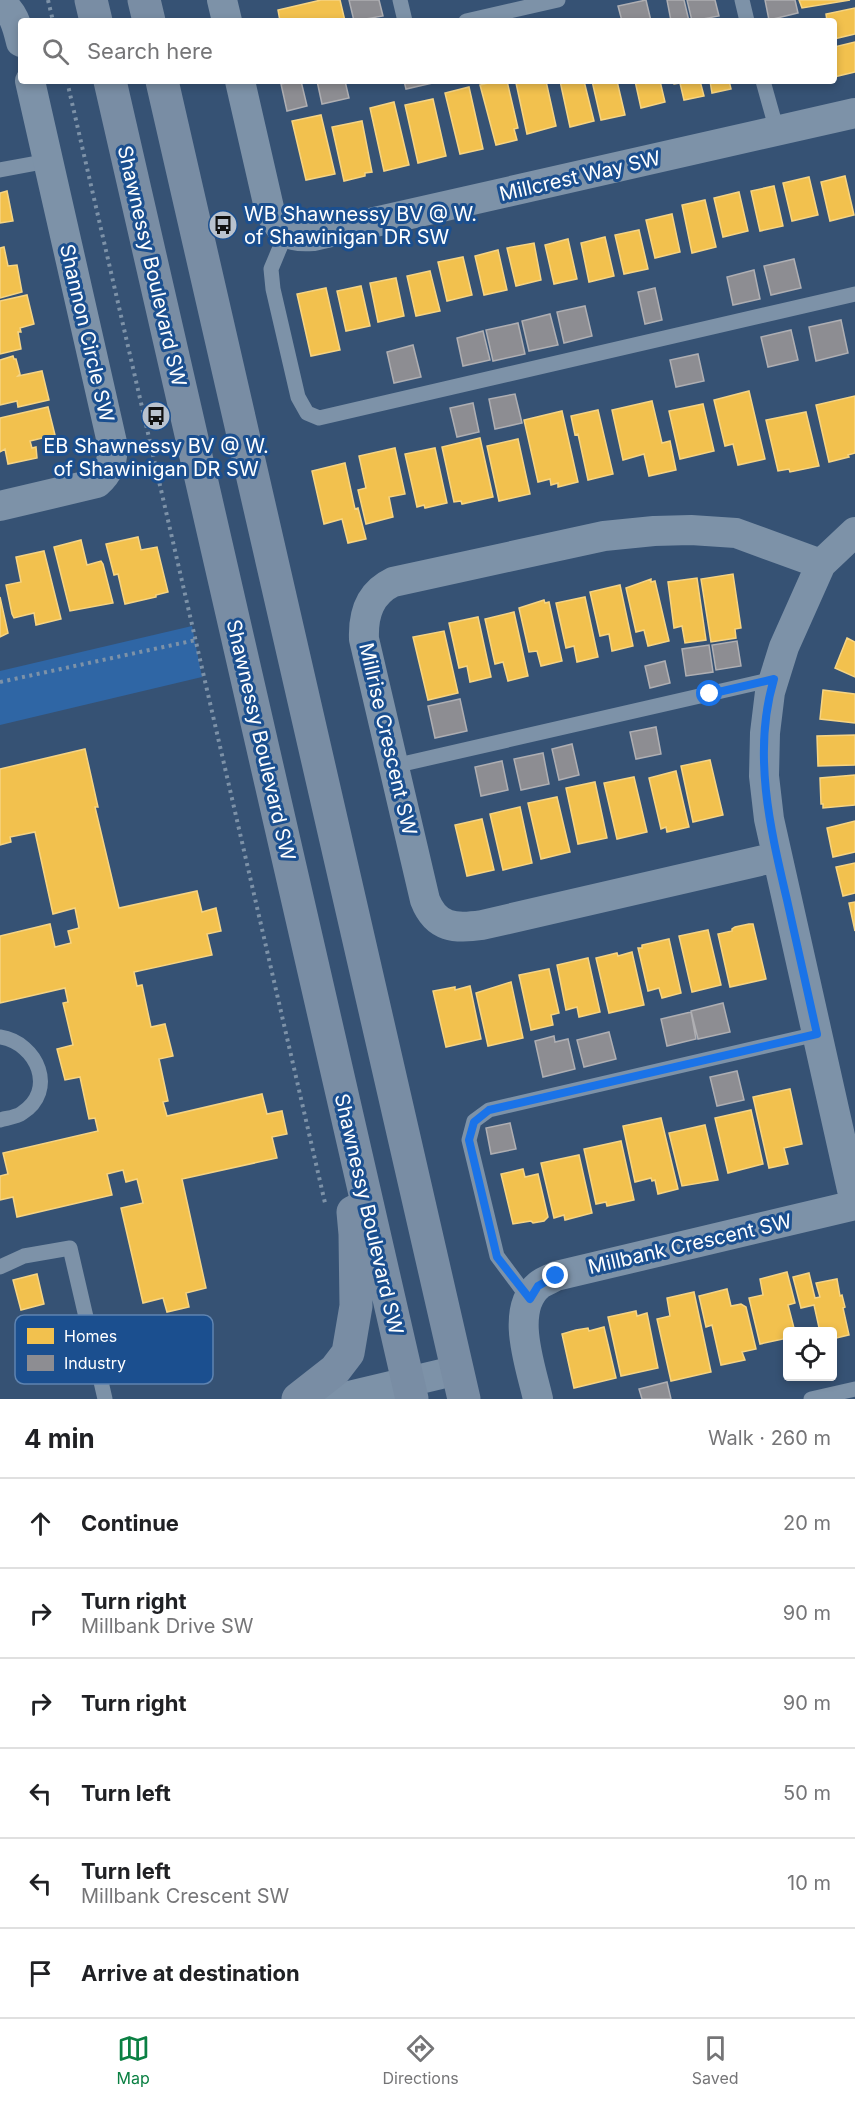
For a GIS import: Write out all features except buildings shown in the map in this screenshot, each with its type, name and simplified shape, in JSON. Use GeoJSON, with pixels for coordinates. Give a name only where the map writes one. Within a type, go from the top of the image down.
{"type":"FeatureCollection","features":[{"type":"Feature","properties":{"kind":"main road"},"geometry":{"type":"LineString","coordinates":[[91,0],[95,18]]}},
{"type":"Feature","properties":{"kind":"main road"},"geometry":{"type":"LineString","coordinates":[[144,0],[148,18]]}},
{"type":"Feature","properties":{"kind":"main road","name":"Shawnessy Boulevard SW"},"geometry":{"type":"LineString","coordinates":[[111,84],[410,1391]]}},
{"type":"Feature","properties":{"kind":"main road"},"geometry":{"type":"LineString","coordinates":[[163,84],[461,1385]]}},
{"type":"Feature","properties":{"kind":"main road"},"geometry":{"type":"LineString","coordinates":[[298,1399],[335,1370],[348,1353],[356,1306],[355,1234],[338,1076]]}},
{"type":"Feature","properties":{"kind":"street"},"geometry":{"type":"LineString","coordinates":[[222,0],[225,18]]}},
{"type":"Feature","properties":{"kind":"street"},"geometry":{"type":"LineString","coordinates":[[3,3],[15,19],[18,30]]}},
{"type":"Feature","properties":{"kind":"street","name":"Shannon Circle SW"},"geometry":{"type":"LineString","coordinates":[[0,506],[97,483],[107,473],[112,461],[113,447],[31,84]]}},
{"type":"Feature","properties":{"kind":"street"},"geometry":{"type":"LineString","coordinates":[[241,84],[270,212],[286,233]]}},
{"type":"Feature","properties":{"kind":"street","name":"Millcrest Way SW"},"geometry":{"type":"LineString","coordinates":[[286,233],[297,237],[313,236],[855,113]]}},
{"type":"Feature","properties":{"kind":"street","name":"Millrise Crescent SW"},"geometry":{"type":"LineString","coordinates":[[777,857],[482,926],[453,927],[437,919],[430,912],[425,900],[363,627],[372,599],[382,588],[402,579],[604,536],[691,530],[736,533],[821,564]]}},
{"type":"Feature","properties":{"kind":"street"},"geometry":{"type":"LineString","coordinates":[[855,532],[821,564],[784,647],[770,692],[765,733],[764,776],[769,819],[777,857],[855,1204]]}},
{"type":"Feature","properties":{"kind":"street","name":"Millbank Crescent SW"},"geometry":{"type":"LineString","coordinates":[[530,1299],[538,1286],[556,1276],[855,1204]]}},
{"type":"Feature","properties":{"kind":"street"},"geometry":{"type":"LineString","coordinates":[[530,1299],[524,1313],[523,1333],[538,1399]]}},
{"type":"Feature","properties":{"kind":"street"},"geometry":{"type":"LineString","coordinates":[[336,1399],[461,1385]]}},
{"type":"Feature","properties":{"kind":"lane"},"geometry":{"type":"LineString","coordinates":[[400,0],[404,18]]}},
{"type":"Feature","properties":{"kind":"lane"},"geometry":{"type":"LineString","coordinates":[[479,18],[558,0]]}},
{"type":"Feature","properties":{"kind":"lane"},"geometry":{"type":"LineString","coordinates":[[742,0],[746,18]]}},
{"type":"Feature","properties":{"kind":"lane"},"geometry":{"type":"LineString","coordinates":[[764,84],[777,131]]}},
{"type":"Feature","properties":{"kind":"lane"},"geometry":{"type":"LineString","coordinates":[[0,170],[48,161]]}},
{"type":"Feature","properties":{"kind":"lane"},"geometry":{"type":"LineString","coordinates":[[286,233],[271,269],[273,289],[298,397],[307,413],[319,418],[855,294]]}},
{"type":"Feature","properties":{"kind":"lane"},"geometry":{"type":"LineString","coordinates":[[394,766],[774,679]]}},
{"type":"Feature","properties":{"kind":"lane"},"geometry":{"type":"LineString","coordinates":[[530,1299],[497,1257],[469,1140],[474,1122],[489,1110],[817,1034]]}},
{"type":"Feature","properties":{"kind":"lane"},"geometry":{"type":"LineString","coordinates":[[0,1037],[10,1039],[29,1051],[36,1060],[40,1083],[37,1095],[30,1106],[21,1114],[0,1120]]}},
{"type":"Feature","properties":{"kind":"lane"},"geometry":{"type":"LineString","coordinates":[[0,1267],[24,1256],[70,1248],[86,1315]]}},
{"type":"Feature","properties":{"kind":"lane"},"geometry":{"type":"LineString","coordinates":[[102,1384],[105,1399]]}},
{"type":"Feature","properties":{"kind":"lane"},"geometry":{"type":"LineString","coordinates":[[811,1399],[855,1389]]}},
{"type":"Feature","properties":{"kind":"path"},"geometry":{"type":"LineString","coordinates":[[48,0],[52,18]]}},
{"type":"Feature","properties":{"kind":"path"},"geometry":{"type":"LineString","coordinates":[[68,84],[326,1209]]}},
{"type":"Feature","properties":{"kind":"path"},"geometry":{"type":"LineString","coordinates":[[0,682],[196,640]]}},
{"type":"Feature","properties":{"kind":"shaded area"},"geometry":{"type":"Polygon","coordinates":[[[192,626],[202,677],[0,725],[0,671],[192,626]]]}},
{"type":"Feature","properties":{"kind":"place","name":"WB Shawnessy BV @ W. of Shawinigan DR SW"},"geometry":{"type":"Point","coordinates":[223,225]}},
{"type":"Feature","properties":{"kind":"place","name":"EB Shawnessy BV @ W. of Shawinigan DR SW"},"geometry":{"type":"Point","coordinates":[156,416]}},
{"type":"Feature","properties":{"kind":"route"},"geometry":{"type":"LineString","coordinates":[[556,1276],[538,1286],[530,1299],[497,1257],[469,1140],[474,1122],[489,1110],[817,1034],[769,819],[764,776],[765,733],[770,692],[774,679],[710,694]]}}]}
